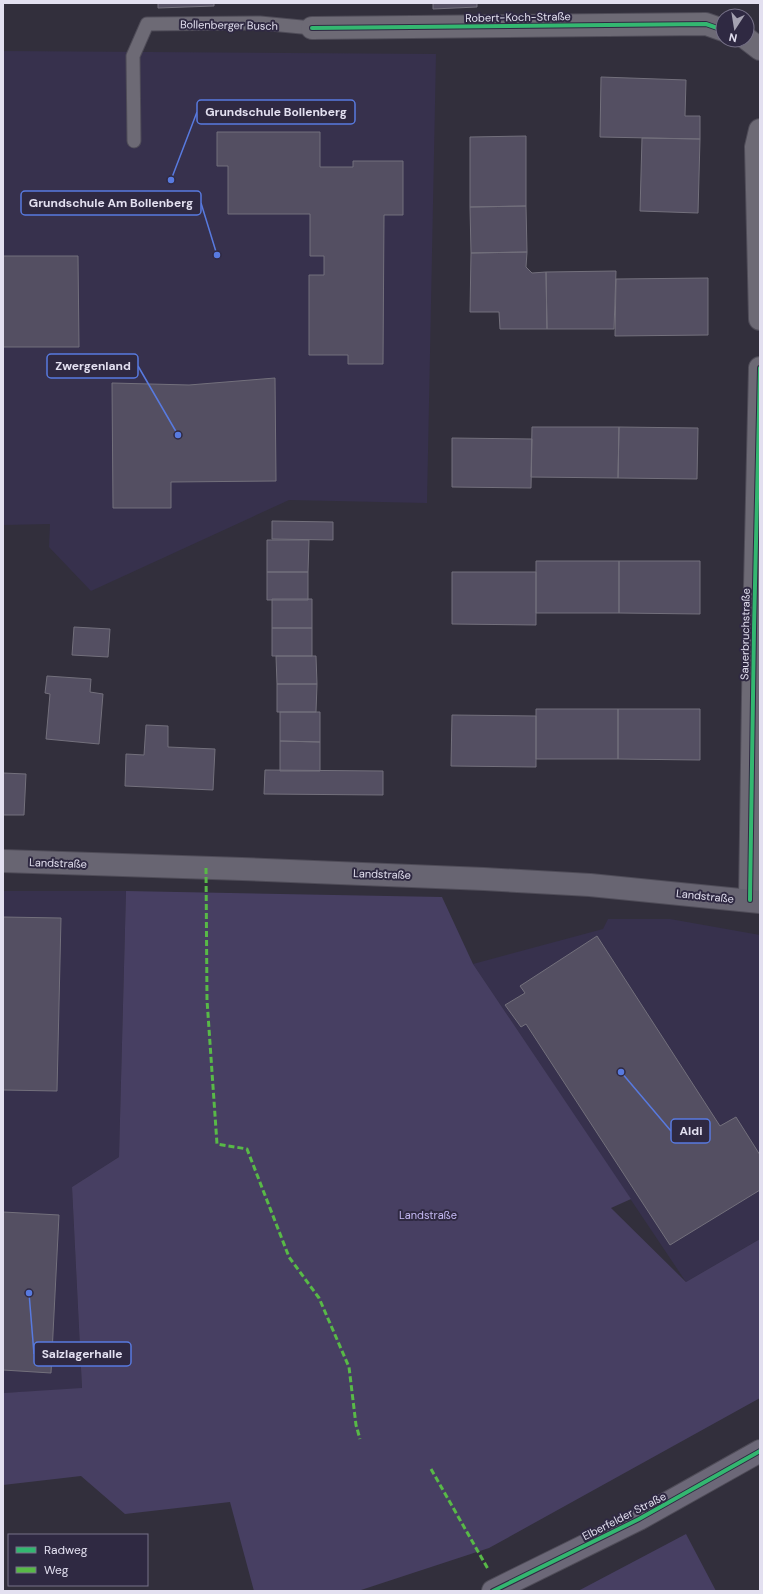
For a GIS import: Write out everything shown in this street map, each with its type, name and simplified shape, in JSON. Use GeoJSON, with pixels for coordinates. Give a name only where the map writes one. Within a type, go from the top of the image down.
{"type":"FeatureCollection","features":[{"type":"Feature","properties":{"kind":"main road","name":"Landstraße"},"geometry":{"type":"LineString","coordinates":[[3,861],[484,879],[590,885],[755,901]]}},
{"type":"Feature","properties":{"kind":"main road","name":"Elberfelder Straße"},"geometry":{"type":"LineString","coordinates":[[493,1591],[639,1519],[760,1451]]}},
{"type":"Feature","properties":{"kind":"street","name":"Robert-Koch-Straße"},"geometry":{"type":"LineString","coordinates":[[312,28],[706,24],[715,27]]}},
{"type":"Feature","properties":{"kind":"street"},"geometry":{"type":"LineString","coordinates":[[760,130],[756,147],[760,319]]}},
{"type":"Feature","properties":{"kind":"street","name":"Sauerbruchstraße"},"geometry":{"type":"LineString","coordinates":[[755,901],[760,368]]}},
{"type":"Feature","properties":{"kind":"lane","name":"Bollenberger Busch"},"geometry":{"type":"LineString","coordinates":[[134,141],[133,56],[147,24],[260,23],[312,28]]}},
{"type":"Feature","properties":{"kind":"shaded area"},"geometry":{"type":"Polygon","coordinates":[[[3,51],[436,54],[427,503],[289,500],[91,591],[49,547],[50,524],[3,525],[3,51]]]}},
{"type":"Feature","properties":{"kind":"shaded area"},"geometry":{"type":"Polygon","coordinates":[[[3,891],[126,891],[119,1157],[72,1187],[82,1389],[3,1393],[3,891]]]}},
{"type":"Feature","properties":{"kind":"shaded area"},"geometry":{"type":"Polygon","coordinates":[[[608,919],[670,919],[760,935],[760,1239],[686,1282],[473,964],[603,929],[608,919]]]}},
{"type":"Feature","properties":{"kind":"green space"},"geometry":{"type":"Polygon","coordinates":[[[126,891],[442,897],[473,964],[631,1199],[611,1208],[686,1282],[760,1239],[760,1398],[489,1548],[358,1591],[254,1591],[230,1502],[125,1514],[81,1476],[3,1485],[3,1393],[82,1388],[72,1187],[119,1157],[126,891]]]}},
{"type":"Feature","properties":{"kind":"green space"},"geometry":{"type":"Polygon","coordinates":[[[686,1534],[716,1591],[578,1591],[686,1534]]]}},
{"type":"Feature","properties":{"kind":"building"},"geometry":{"type":"Polygon","coordinates":[[[158,3],[214,3],[214,6],[158,8],[158,3]]]}},
{"type":"Feature","properties":{"kind":"building"},"geometry":{"type":"Polygon","coordinates":[[[433,3],[477,3],[477,7],[433,9],[433,3]]]}},
{"type":"Feature","properties":{"kind":"building"},"geometry":{"type":"Polygon","coordinates":[[[601,77],[686,80],[685,116],[700,116],[700,139],[600,137],[601,77]]]}},
{"type":"Feature","properties":{"kind":"building"},"geometry":{"type":"Polygon","coordinates":[[[217,132],[320,132],[320,167],[353,167],[353,161],[403,161],[403,215],[384,215],[383,364],[348,364],[348,355],[309,355],[309,275],[324,275],[324,256],[310,256],[310,214],[228,214],[228,166],[217,166],[217,132]]]}},
{"type":"Feature","properties":{"kind":"building"},"geometry":{"type":"Polygon","coordinates":[[[526,136],[526,206],[470,207],[470,137],[526,136]]]}},
{"type":"Feature","properties":{"kind":"building"},"geometry":{"type":"Polygon","coordinates":[[[642,138],[700,139],[698,213],[640,211],[642,138]]]}},
{"type":"Feature","properties":{"kind":"building"},"geometry":{"type":"Polygon","coordinates":[[[526,206],[527,252],[471,253],[470,207],[526,206]]]}},
{"type":"Feature","properties":{"kind":"building"},"geometry":{"type":"Polygon","coordinates":[[[527,252],[526,267],[532,273],[546,272],[547,329],[500,329],[499,312],[470,312],[471,253],[527,252]]]}},
{"type":"Feature","properties":{"kind":"building"},"geometry":{"type":"Polygon","coordinates":[[[3,256],[78,256],[79,347],[3,347],[3,256]]]}},
{"type":"Feature","properties":{"kind":"building"},"geometry":{"type":"Polygon","coordinates":[[[616,271],[614,329],[547,329],[546,272],[616,271]]]}},
{"type":"Feature","properties":{"kind":"building"},"geometry":{"type":"Polygon","coordinates":[[[708,278],[708,335],[615,336],[616,279],[708,278]]]}},
{"type":"Feature","properties":{"kind":"building"},"geometry":{"type":"Polygon","coordinates":[[[275,378],[276,481],[171,482],[171,508],[113,508],[112,383],[189,385],[275,378]]]}},
{"type":"Feature","properties":{"kind":"building"},"geometry":{"type":"Polygon","coordinates":[[[532,427],[619,427],[618,478],[531,477],[532,427]]]}},
{"type":"Feature","properties":{"kind":"building"},"geometry":{"type":"Polygon","coordinates":[[[619,427],[698,428],[697,479],[618,478],[619,427]]]}},
{"type":"Feature","properties":{"kind":"building"},"geometry":{"type":"Polygon","coordinates":[[[452,438],[532,439],[531,488],[452,487],[452,438]]]}},
{"type":"Feature","properties":{"kind":"building"},"geometry":{"type":"Polygon","coordinates":[[[272,521],[333,522],[333,540],[272,539],[272,521]]]}},
{"type":"Feature","properties":{"kind":"building"},"geometry":{"type":"Polygon","coordinates":[[[267,540],[309,540],[308,572],[267,572],[267,540]]]}},
{"type":"Feature","properties":{"kind":"building"},"geometry":{"type":"Polygon","coordinates":[[[536,561],[619,561],[619,613],[536,613],[536,561]]]}},
{"type":"Feature","properties":{"kind":"building"},"geometry":{"type":"Polygon","coordinates":[[[619,561],[700,561],[700,614],[619,613],[619,561]]]}},
{"type":"Feature","properties":{"kind":"building"},"geometry":{"type":"Polygon","coordinates":[[[267,572],[308,572],[308,600],[267,600],[267,572]]]}},
{"type":"Feature","properties":{"kind":"building"},"geometry":{"type":"Polygon","coordinates":[[[452,572],[536,572],[536,625],[452,624],[452,572]]]}},
{"type":"Feature","properties":{"kind":"building"},"geometry":{"type":"Polygon","coordinates":[[[272,599],[312,599],[312,628],[272,628],[272,599]]]}},
{"type":"Feature","properties":{"kind":"building"},"geometry":{"type":"Polygon","coordinates":[[[74,627],[110,629],[108,657],[72,655],[74,627]]]}},
{"type":"Feature","properties":{"kind":"building"},"geometry":{"type":"Polygon","coordinates":[[[272,628],[312,628],[312,656],[272,656],[272,628]]]}},
{"type":"Feature","properties":{"kind":"building"},"geometry":{"type":"Polygon","coordinates":[[[276,656],[316,656],[317,684],[277,684],[276,656]]]}},
{"type":"Feature","properties":{"kind":"building"},"geometry":{"type":"Polygon","coordinates":[[[47,676],[91,679],[90,692],[103,694],[99,744],[46,739],[50,694],[45,693],[47,676]]]}},
{"type":"Feature","properties":{"kind":"building"},"geometry":{"type":"Polygon","coordinates":[[[277,684],[317,684],[316,712],[277,712],[277,684]]]}},
{"type":"Feature","properties":{"kind":"building"},"geometry":{"type":"Polygon","coordinates":[[[536,709],[618,709],[618,759],[536,759],[536,709]]]}},
{"type":"Feature","properties":{"kind":"building"},"geometry":{"type":"Polygon","coordinates":[[[618,709],[700,709],[700,760],[618,759],[618,709]]]}},
{"type":"Feature","properties":{"kind":"building"},"geometry":{"type":"Polygon","coordinates":[[[280,712],[320,712],[320,742],[280,741],[280,712]]]}},
{"type":"Feature","properties":{"kind":"building"},"geometry":{"type":"Polygon","coordinates":[[[452,715],[536,716],[536,767],[451,766],[452,715]]]}},
{"type":"Feature","properties":{"kind":"building"},"geometry":{"type":"Polygon","coordinates":[[[146,725],[168,726],[168,747],[215,749],[213,790],[125,786],[126,754],[144,755],[146,725]]]}},
{"type":"Feature","properties":{"kind":"building"},"geometry":{"type":"Polygon","coordinates":[[[280,741],[320,742],[320,771],[280,771],[280,741]]]}},
{"type":"Feature","properties":{"kind":"building"},"geometry":{"type":"Polygon","coordinates":[[[265,770],[383,771],[383,795],[264,794],[265,770]]]}},
{"type":"Feature","properties":{"kind":"building"},"geometry":{"type":"Polygon","coordinates":[[[3,773],[26,774],[24,815],[3,815],[3,773]]]}},
{"type":"Feature","properties":{"kind":"building"},"geometry":{"type":"Polygon","coordinates":[[[3,917],[61,918],[57,1091],[3,1090],[3,917]]]}},
{"type":"Feature","properties":{"kind":"building"},"geometry":{"type":"Polygon","coordinates":[[[597,936],[720,1126],[736,1117],[760,1155],[760,1190],[670,1245],[526,1024],[521,1027],[505,1005],[525,993],[520,986],[597,936]]]}},
{"type":"Feature","properties":{"kind":"building"},"geometry":{"type":"Polygon","coordinates":[[[3,1212],[59,1215],[51,1373],[3,1370],[3,1212]]]}},
{"type":"Feature","properties":{"kind":"marked path"},"geometry":{"type":"LineString","coordinates":[[206,868],[207,1000],[217,1144],[247,1149],[289,1257],[319,1298],[349,1367],[356,1425],[360,1439]]}},
{"type":"Feature","properties":{"kind":"marked path"},"geometry":{"type":"LineString","coordinates":[[431,1469],[488,1569]]}},
{"type":"Feature","properties":{"kind":"cycle path"},"geometry":{"type":"LineString","coordinates":[[312,28],[706,24],[715,27]]}},
{"type":"Feature","properties":{"kind":"cycle path"},"geometry":{"type":"LineString","coordinates":[[750,900],[760,368]]}},
{"type":"Feature","properties":{"kind":"cycle path"},"geometry":{"type":"LineString","coordinates":[[493,1591],[639,1519],[760,1451]]}},
{"type":"Feature","properties":{"kind":"place","name":"Grundschule Bollenberg"},"geometry":{"type":"Point","coordinates":[171,180]}},
{"type":"Feature","properties":{"kind":"place","name":"Grundschule Am Bollenberg"},"geometry":{"type":"Point","coordinates":[217,255]}},
{"type":"Feature","properties":{"kind":"place","name":"Zwergenland"},"geometry":{"type":"Point","coordinates":[178,435]}},
{"type":"Feature","properties":{"kind":"place","name":"Aldi"},"geometry":{"type":"Point","coordinates":[621,1072]}},
{"type":"Feature","properties":{"kind":"place","name":"Salzlagerhalle"},"geometry":{"type":"Point","coordinates":[29,1293]}}]}
